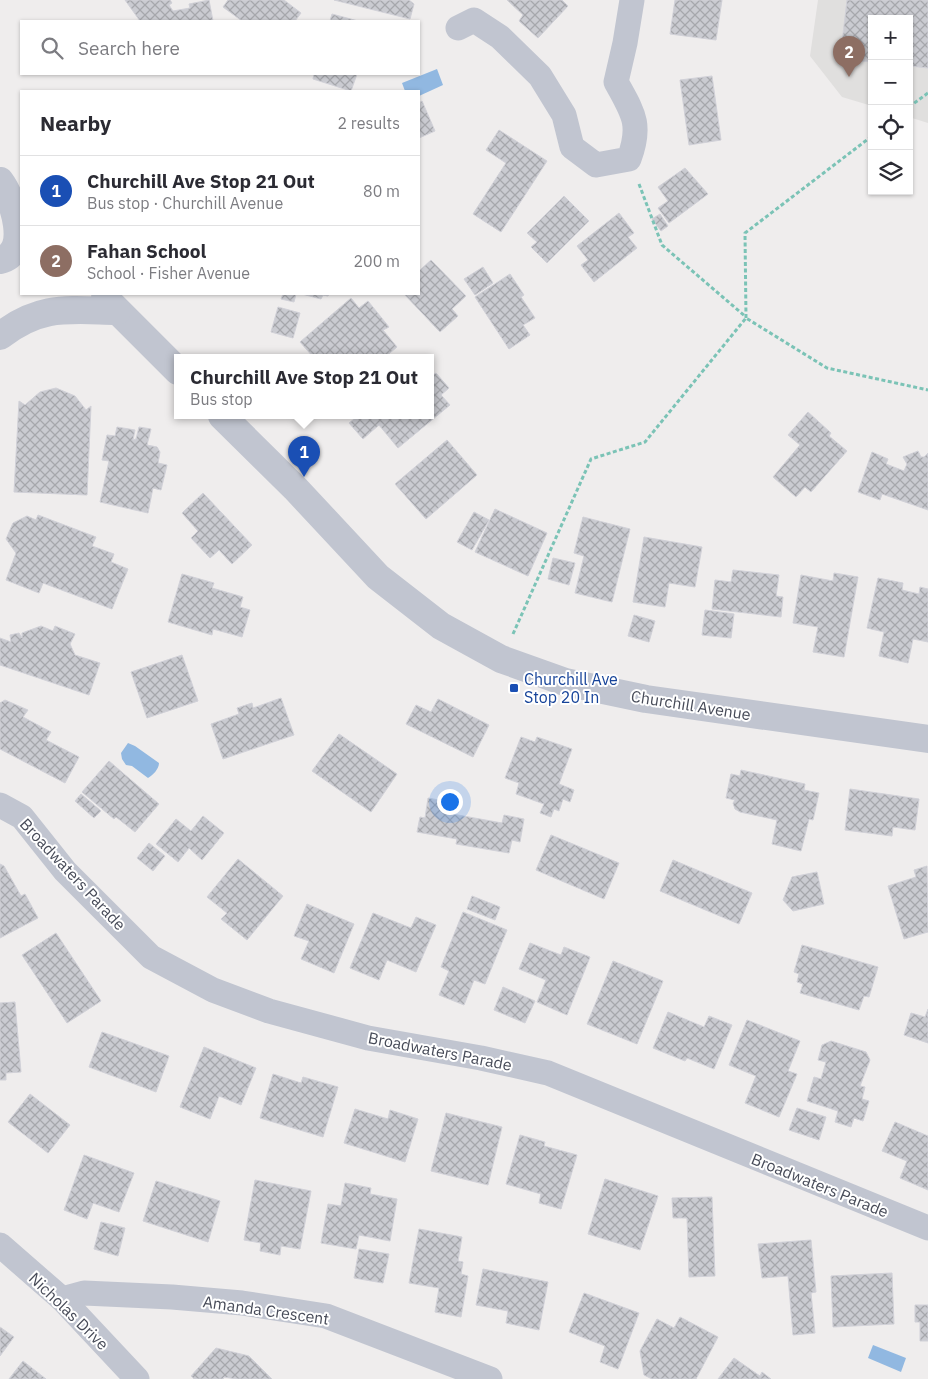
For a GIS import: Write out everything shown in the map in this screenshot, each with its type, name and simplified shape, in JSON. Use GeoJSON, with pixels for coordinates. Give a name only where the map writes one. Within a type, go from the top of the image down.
{"type":"FeatureCollection","features":[{"type":"Feature","properties":{"kind":"street"},"geometry":{"type":"LineString","coordinates":[[458,28],[474,20],[500,37],[540,76],[564,115],[572,147],[596,165],[630,159],[636,142],[634,116],[616,82],[632,0]]}},
{"type":"Feature","properties":{"kind":"street"},"geometry":{"type":"LineString","coordinates":[[6,261],[17,244],[16,220],[11,199]]}},
{"type":"Feature","properties":{"kind":"street"},"geometry":{"type":"LineString","coordinates":[[84,295],[109,302],[174,367]]}},
{"type":"Feature","properties":{"kind":"street"},"geometry":{"type":"LineString","coordinates":[[0,336],[14,326],[45,312],[109,302]]}},
{"type":"Feature","properties":{"kind":"street","name":"Churchill Avenue"},"geometry":{"type":"LineString","coordinates":[[225,419],[295,488],[378,577],[441,626],[501,659],[565,682],[646,700],[928,739]]}},
{"type":"Feature","properties":{"kind":"street","name":"Broadwaters Parade"},"geometry":{"type":"LineString","coordinates":[[0,805],[22,817],[65,871],[151,957],[213,990],[269,1011],[368,1038],[548,1072],[928,1228]]}},
{"type":"Feature","properties":{"kind":"street","name":"Nicholas Drive"},"geometry":{"type":"LineString","coordinates":[[0,1245],[62,1300],[137,1379]]}},
{"type":"Feature","properties":{"kind":"street","name":"Amanda Crescent"},"geometry":{"type":"LineString","coordinates":[[62,1300],[84,1293],[172,1297],[242,1303],[326,1316],[490,1379]]}},
{"type":"Feature","properties":{"kind":"path"},"geometry":{"type":"LineString","coordinates":[[912,105],[928,93]]}},
{"type":"Feature","properties":{"kind":"path"},"geometry":{"type":"LineString","coordinates":[[501,659],[591,458],[644,442],[746,318],[745,232],[868,139]]}},
{"type":"Feature","properties":{"kind":"path"},"geometry":{"type":"LineString","coordinates":[[630,159],[662,245],[746,318],[827,368],[928,390]]}},
{"type":"Feature","properties":{"kind":"shaded area"},"geometry":{"type":"Polygon","coordinates":[[[818,0],[928,0],[928,123],[913,118],[913,15],[868,15],[868,105],[842,97],[810,56],[818,0]]]}},
{"type":"Feature","properties":{"kind":"water"},"geometry":{"type":"Polygon","coordinates":[[[437,69],[443,85],[420,96],[420,90],[405,90],[402,83],[437,69]]]}},
{"type":"Feature","properties":{"kind":"water"},"geometry":{"type":"Polygon","coordinates":[[[128,743],[159,763],[155,772],[148,778],[132,766],[126,765],[122,759],[121,753],[128,743]]]}},
{"type":"Feature","properties":{"kind":"water"},"geometry":{"type":"Polygon","coordinates":[[[873,1345],[906,1358],[901,1372],[868,1358],[873,1345]]]}},
{"type":"Feature","properties":{"kind":"building"},"geometry":{"type":"Polygon","coordinates":[[[125,0],[170,0],[172,3],[169,5],[173,11],[190,8],[189,4],[209,0],[213,20],[144,20],[139,20],[125,0]]]}},
{"type":"Feature","properties":{"kind":"building"},"geometry":{"type":"Polygon","coordinates":[[[228,0],[284,0],[301,13],[296,20],[241,20],[223,7],[228,0]]]}},
{"type":"Feature","properties":{"kind":"building"},"geometry":{"type":"Polygon","coordinates":[[[334,0],[409,0],[414,4],[410,19],[334,0]]]}},
{"type":"Feature","properties":{"kind":"building"},"geometry":{"type":"Polygon","coordinates":[[[507,0],[562,0],[568,6],[538,38],[519,21],[523,15],[507,0]]]}},
{"type":"Feature","properties":{"kind":"building"},"geometry":{"type":"Polygon","coordinates":[[[675,0],[722,0],[716,40],[670,34],[675,0]]]}},
{"type":"Feature","properties":{"kind":"building"},"geometry":{"type":"Polygon","coordinates":[[[847,0],[928,0],[928,68],[913,66],[913,15],[868,15],[868,62],[840,59],[847,0]]]}},
{"type":"Feature","properties":{"kind":"building"},"geometry":{"type":"Polygon","coordinates":[[[332,14],[354,20],[330,20],[332,14]]]}},
{"type":"Feature","properties":{"kind":"building"},"geometry":{"type":"Polygon","coordinates":[[[314,75],[357,75],[351,90],[313,79],[314,75]]]}},
{"type":"Feature","properties":{"kind":"building"},"geometry":{"type":"Polygon","coordinates":[[[712,76],[721,140],[689,145],[680,80],[712,76]]]}},
{"type":"Feature","properties":{"kind":"building"},"geometry":{"type":"Polygon","coordinates":[[[422,101],[435,131],[420,138],[420,102],[422,101]]]}},
{"type":"Feature","properties":{"kind":"building"},"geometry":{"type":"Polygon","coordinates":[[[499,130],[547,161],[501,232],[473,214],[506,163],[486,150],[499,130]]]}},
{"type":"Feature","properties":{"kind":"building"},"geometry":{"type":"Polygon","coordinates":[[[685,168],[708,194],[669,223],[658,208],[668,201],[658,187],[685,168]]]}},
{"type":"Feature","properties":{"kind":"building"},"geometry":{"type":"Polygon","coordinates":[[[564,196],[589,221],[547,263],[531,247],[537,242],[527,233],[564,196]]]}},
{"type":"Feature","properties":{"kind":"building"},"geometry":{"type":"Polygon","coordinates":[[[619,213],[634,233],[628,237],[637,248],[594,282],[581,265],[588,260],[577,246],[619,213]]]}},
{"type":"Feature","properties":{"kind":"building"},"geometry":{"type":"Polygon","coordinates":[[[660,214],[668,226],[661,231],[652,219],[660,214]]]}},
{"type":"Feature","properties":{"kind":"building"},"geometry":{"type":"Polygon","coordinates":[[[431,260],[466,296],[452,309],[458,316],[440,332],[405,295],[420,295],[420,270],[431,260]]]}},
{"type":"Feature","properties":{"kind":"building"},"geometry":{"type":"Polygon","coordinates":[[[483,267],[493,283],[475,295],[464,279],[483,267]]]}},
{"type":"Feature","properties":{"kind":"building"},"geometry":{"type":"Polygon","coordinates":[[[510,274],[524,295],[521,297],[535,318],[523,325],[530,335],[509,349],[475,297],[510,274]]]}},
{"type":"Feature","properties":{"kind":"building"},"geometry":{"type":"Polygon","coordinates":[[[283,295],[296,295],[294,302],[281,299],[283,295]]]}},
{"type":"Feature","properties":{"kind":"building"},"geometry":{"type":"Polygon","coordinates":[[[306,295],[323,295],[321,299],[306,295]]]}},
{"type":"Feature","properties":{"kind":"building"},"geometry":{"type":"Polygon","coordinates":[[[351,298],[359,308],[368,301],[389,327],[383,330],[397,347],[389,354],[310,354],[300,342],[351,298]]]}},
{"type":"Feature","properties":{"kind":"building"},"geometry":{"type":"Polygon","coordinates":[[[278,307],[300,313],[293,338],[271,332],[278,307]]]}},
{"type":"Feature","properties":{"kind":"building"},"geometry":{"type":"Polygon","coordinates":[[[436,373],[449,388],[441,395],[450,405],[434,418],[434,374],[436,373]]]}},
{"type":"Feature","properties":{"kind":"building"},"geometry":{"type":"Polygon","coordinates":[[[56,388],[75,396],[86,410],[91,406],[87,495],[14,492],[19,401],[25,405],[40,392],[56,388]]]}},
{"type":"Feature","properties":{"kind":"building"},"geometry":{"type":"Polygon","coordinates":[[[808,412],[831,433],[829,436],[847,451],[811,492],[805,487],[796,497],[773,477],[800,445],[788,435],[808,412]]]}},
{"type":"Feature","properties":{"kind":"building"},"geometry":{"type":"Polygon","coordinates":[[[354,419],[433,419],[398,448],[379,425],[363,439],[349,423],[354,419]]]}},
{"type":"Feature","properties":{"kind":"building"},"geometry":{"type":"Polygon","coordinates":[[[117,427],[135,430],[133,440],[136,439],[139,427],[151,429],[147,445],[157,447],[160,452],[158,463],[167,465],[161,490],[153,488],[148,513],[100,502],[109,461],[102,460],[107,435],[115,436],[117,427]]]}},
{"type":"Feature","properties":{"kind":"building"},"geometry":{"type":"Polygon","coordinates":[[[447,440],[477,475],[426,519],[395,484],[447,440]]]}},
{"type":"Feature","properties":{"kind":"building"},"geometry":{"type":"Polygon","coordinates":[[[918,451],[921,457],[928,453],[928,510],[882,494],[880,500],[858,492],[872,452],[888,459],[886,464],[904,471],[907,464],[903,457],[918,451]]]}},
{"type":"Feature","properties":{"kind":"building"},"geometry":{"type":"Polygon","coordinates":[[[203,493],[252,545],[232,564],[219,550],[210,558],[191,538],[198,531],[182,513],[203,493]]]}},
{"type":"Feature","properties":{"kind":"building"},"geometry":{"type":"Polygon","coordinates":[[[495,509],[547,533],[528,576],[475,552],[495,509]]]}},
{"type":"Feature","properties":{"kind":"building"},"geometry":{"type":"Polygon","coordinates":[[[474,512],[489,520],[472,550],[457,542],[474,512]]]}},
{"type":"Feature","properties":{"kind":"building"},"geometry":{"type":"Polygon","coordinates":[[[38,515],[96,537],[92,546],[114,554],[111,562],[128,569],[112,609],[43,583],[39,593],[6,580],[16,553],[6,539],[13,523],[27,516],[36,520],[38,515]]]}},
{"type":"Feature","properties":{"kind":"building"},"geometry":{"type":"Polygon","coordinates":[[[583,517],[630,529],[612,602],[575,593],[584,556],[574,553],[583,517]]]}},
{"type":"Feature","properties":{"kind":"building"},"geometry":{"type":"Polygon","coordinates":[[[644,537],[702,547],[695,587],[669,583],[665,607],[633,602],[644,537]]]}},
{"type":"Feature","properties":{"kind":"building"},"geometry":{"type":"Polygon","coordinates":[[[553,558],[575,563],[569,585],[548,579],[553,558]]]}},
{"type":"Feature","properties":{"kind":"building"},"geometry":{"type":"Polygon","coordinates":[[[733,570],[779,575],[776,596],[783,597],[781,617],[712,609],[715,580],[731,582],[733,570]]]}},
{"type":"Feature","properties":{"kind":"building"},"geometry":{"type":"Polygon","coordinates":[[[834,573],[858,577],[844,657],[813,652],[818,627],[793,623],[801,575],[833,581],[834,573]]]}},
{"type":"Feature","properties":{"kind":"building"},"geometry":{"type":"Polygon","coordinates":[[[182,574],[214,583],[212,588],[243,597],[240,607],[250,610],[242,637],[213,629],[212,635],[168,622],[182,574]]]}},
{"type":"Feature","properties":{"kind":"building"},"geometry":{"type":"Polygon","coordinates":[[[878,578],[903,583],[902,590],[919,594],[920,587],[928,589],[928,642],[913,639],[908,663],[879,656],[884,632],[867,628],[878,578]]]}},
{"type":"Feature","properties":{"kind":"building"},"geometry":{"type":"Polygon","coordinates":[[[705,610],[734,614],[731,638],[702,635],[705,610]]]}},
{"type":"Feature","properties":{"kind":"building"},"geometry":{"type":"Polygon","coordinates":[[[634,615],[655,621],[649,642],[628,636],[634,615]]]}},
{"type":"Feature","properties":{"kind":"building"},"geometry":{"type":"Polygon","coordinates":[[[41,626],[53,631],[55,626],[75,634],[70,644],[75,655],[100,663],[89,695],[0,665],[0,638],[11,642],[10,635],[19,633],[22,638],[22,633],[41,626]]]}},
{"type":"Feature","properties":{"kind":"building"},"geometry":{"type":"Polygon","coordinates":[[[182,655],[198,701],[147,718],[131,672],[182,655]]]}},
{"type":"Feature","properties":{"kind":"building"},"geometry":{"type":"Polygon","coordinates":[[[281,698],[294,735],[223,759],[211,724],[239,714],[237,708],[252,703],[253,708],[281,698]]]}},
{"type":"Feature","properties":{"kind":"building"},"geometry":{"type":"Polygon","coordinates":[[[438,699],[489,725],[473,757],[406,724],[416,705],[431,712],[438,699]]]}},
{"type":"Feature","properties":{"kind":"building"},"geometry":{"type":"Polygon","coordinates":[[[5,700],[28,710],[23,717],[51,732],[46,740],[79,757],[65,783],[0,749],[0,703],[5,700]]]}},
{"type":"Feature","properties":{"kind":"building"},"geometry":{"type":"Polygon","coordinates":[[[339,734],[397,774],[371,812],[312,771],[339,734]]]}},
{"type":"Feature","properties":{"kind":"building"},"geometry":{"type":"Polygon","coordinates":[[[521,737],[535,742],[537,737],[572,749],[559,784],[574,790],[570,802],[563,799],[559,811],[554,809],[551,817],[540,813],[544,804],[516,794],[519,783],[505,778],[521,737]]]}},
{"type":"Feature","properties":{"kind":"building"},"geometry":{"type":"Polygon","coordinates":[[[109,761],[159,804],[135,832],[116,817],[114,819],[82,792],[109,761]]]}},
{"type":"Feature","properties":{"kind":"building"},"geometry":{"type":"Polygon","coordinates":[[[741,770],[805,784],[804,790],[819,793],[813,820],[809,819],[801,851],[772,844],[777,820],[740,812],[735,809],[733,803],[735,800],[726,798],[731,774],[740,776],[741,770]]]}},
{"type":"Feature","properties":{"kind":"building"},"geometry":{"type":"Polygon","coordinates":[[[850,789],[919,799],[915,830],[893,827],[892,836],[845,830],[850,789]]]}},
{"type":"Feature","properties":{"kind":"building"},"geometry":{"type":"Polygon","coordinates":[[[81,794],[101,811],[94,818],[75,801],[81,794]]]}},
{"type":"Feature","properties":{"kind":"building"},"geometry":{"type":"Polygon","coordinates":[[[428,798],[449,802],[447,813],[502,823],[504,815],[524,819],[520,842],[512,840],[509,853],[456,844],[457,839],[417,832],[420,817],[425,818],[428,798]]]}},
{"type":"Feature","properties":{"kind":"building"},"geometry":{"type":"Polygon","coordinates":[[[203,816],[224,833],[202,860],[189,848],[178,862],[156,844],[176,819],[191,831],[203,816]]]}},
{"type":"Feature","properties":{"kind":"building"},"geometry":{"type":"Polygon","coordinates":[[[551,835],[619,863],[604,899],[536,870],[551,835]]]}},
{"type":"Feature","properties":{"kind":"building"},"geometry":{"type":"Polygon","coordinates":[[[149,843],[165,856],[153,871],[137,858],[149,843]]]}},
{"type":"Feature","properties":{"kind":"building"},"geometry":{"type":"Polygon","coordinates":[[[238,859],[283,896],[247,940],[221,919],[227,913],[207,897],[238,859]]]}},
{"type":"Feature","properties":{"kind":"building"},"geometry":{"type":"Polygon","coordinates":[[[673,860],[752,893],[739,924],[660,891],[673,860]]]}},
{"type":"Feature","properties":{"kind":"building"},"geometry":{"type":"Polygon","coordinates":[[[0,864],[4,866],[21,896],[25,894],[38,918],[0,938],[0,864]]]}},
{"type":"Feature","properties":{"kind":"building"},"geometry":{"type":"Polygon","coordinates":[[[927,866],[928,932],[904,939],[888,886],[916,877],[914,870],[927,866]]]}},
{"type":"Feature","properties":{"kind":"building"},"geometry":{"type":"Polygon","coordinates":[[[817,872],[824,904],[793,911],[783,900],[792,877],[817,872]]]}},
{"type":"Feature","properties":{"kind":"building"},"geometry":{"type":"Polygon","coordinates":[[[472,896],[500,907],[495,920],[467,909],[472,896]]]}},
{"type":"Feature","properties":{"kind":"building"},"geometry":{"type":"Polygon","coordinates":[[[307,904],[354,924],[334,973],[301,959],[309,941],[294,936],[307,904]]]}},
{"type":"Feature","properties":{"kind":"building"},"geometry":{"type":"Polygon","coordinates":[[[463,912],[507,930],[485,984],[474,980],[464,1005],[439,995],[449,971],[441,967],[463,912]]]}},
{"type":"Feature","properties":{"kind":"building"},"geometry":{"type":"Polygon","coordinates":[[[373,913],[411,928],[416,917],[436,925],[416,972],[387,960],[379,980],[350,968],[373,913]]]}},
{"type":"Feature","properties":{"kind":"building"},"geometry":{"type":"Polygon","coordinates":[[[56,933],[101,1001],[67,1023],[22,955],[56,933]]]}},
{"type":"Feature","properties":{"kind":"building"},"geometry":{"type":"Polygon","coordinates":[[[530,943],[561,955],[564,947],[590,957],[567,1015],[537,1002],[546,980],[519,969],[530,943]]]}},
{"type":"Feature","properties":{"kind":"building"},"geometry":{"type":"Polygon","coordinates":[[[802,945],[878,967],[869,997],[864,996],[859,1010],[800,993],[803,984],[797,982],[799,974],[794,972],[802,945]]]}},
{"type":"Feature","properties":{"kind":"building"},"geometry":{"type":"Polygon","coordinates":[[[613,961],[663,981],[637,1044],[587,1024],[613,961]]]}},
{"type":"Feature","properties":{"kind":"building"},"geometry":{"type":"Polygon","coordinates":[[[503,987],[535,1001],[525,1023],[494,1010],[503,987]]]}},
{"type":"Feature","properties":{"kind":"building"},"geometry":{"type":"Polygon","coordinates":[[[15,1002],[21,1072],[6,1073],[6,1080],[0,1080],[0,1003],[15,1002]]]}},
{"type":"Feature","properties":{"kind":"building"},"geometry":{"type":"Polygon","coordinates":[[[928,1009],[928,1043],[904,1035],[911,1013],[925,1017],[928,1009]]]}},
{"type":"Feature","properties":{"kind":"building"},"geometry":{"type":"Polygon","coordinates":[[[668,1012],[704,1027],[709,1016],[732,1025],[714,1069],[687,1058],[685,1061],[653,1048],[668,1012]]]}},
{"type":"Feature","properties":{"kind":"building"},"geometry":{"type":"Polygon","coordinates":[[[747,1020],[800,1041],[788,1071],[797,1074],[779,1117],[745,1103],[756,1076],[729,1065],[747,1020]]]}},
{"type":"Feature","properties":{"kind":"building"},"geometry":{"type":"Polygon","coordinates":[[[102,1032],[169,1056],[156,1092],[89,1067],[102,1032]]]}},
{"type":"Feature","properties":{"kind":"building"},"geometry":{"type":"Polygon","coordinates":[[[831,1041],[866,1052],[870,1060],[860,1086],[865,1087],[862,1099],[869,1101],[863,1121],[854,1118],[851,1127],[835,1122],[838,1111],[807,1101],[814,1077],[821,1079],[826,1062],[818,1060],[822,1045],[831,1041]]]}},
{"type":"Feature","properties":{"kind":"building"},"geometry":{"type":"Polygon","coordinates":[[[204,1047],[256,1068],[241,1105],[219,1096],[210,1119],[180,1107],[204,1047]]]}},
{"type":"Feature","properties":{"kind":"building"},"geometry":{"type":"Polygon","coordinates":[[[273,1074],[301,1083],[303,1077],[338,1087],[323,1137],[260,1118],[273,1074]]]}},
{"type":"Feature","properties":{"kind":"building"},"geometry":{"type":"Polygon","coordinates":[[[30,1094],[70,1125],[48,1153],[8,1122],[30,1094]]]}},
{"type":"Feature","properties":{"kind":"building"},"geometry":{"type":"Polygon","coordinates":[[[797,1108],[826,1117],[819,1140],[789,1130],[797,1108]]]}},
{"type":"Feature","properties":{"kind":"building"},"geometry":{"type":"Polygon","coordinates":[[[355,1109],[388,1119],[390,1110],[418,1119],[405,1162],[344,1143],[355,1109]]]}},
{"type":"Feature","properties":{"kind":"building"},"geometry":{"type":"Polygon","coordinates":[[[446,1113],[502,1127],[488,1185],[431,1171],[446,1113]]]}},
{"type":"Feature","properties":{"kind":"building"},"geometry":{"type":"Polygon","coordinates":[[[895,1122],[928,1136],[928,1190],[900,1178],[907,1161],[882,1151],[895,1122]]]}},
{"type":"Feature","properties":{"kind":"building"},"geometry":{"type":"Polygon","coordinates":[[[520,1135],[545,1142],[544,1146],[577,1155],[561,1209],[539,1203],[541,1194],[506,1184],[520,1135]]]}},
{"type":"Feature","properties":{"kind":"building"},"geometry":{"type":"Polygon","coordinates":[[[84,1155],[134,1173],[119,1212],[93,1203],[87,1219],[64,1210],[84,1155]]]}},
{"type":"Feature","properties":{"kind":"building"},"geometry":{"type":"Polygon","coordinates":[[[605,1179],[658,1196],[640,1250],[588,1234],[605,1179]]]}},
{"type":"Feature","properties":{"kind":"building"},"geometry":{"type":"Polygon","coordinates":[[[255,1180],[311,1191],[300,1249],[281,1246],[280,1255],[260,1251],[261,1243],[244,1240],[255,1180]]]}},
{"type":"Feature","properties":{"kind":"building"},"geometry":{"type":"Polygon","coordinates":[[[156,1181],[220,1201],[208,1242],[143,1221],[156,1181]]]}},
{"type":"Feature","properties":{"kind":"building"},"geometry":{"type":"Polygon","coordinates":[[[345,1183],[371,1188],[370,1194],[397,1199],[390,1241],[359,1235],[356,1249],[321,1243],[328,1204],[341,1206],[345,1183]]]}},
{"type":"Feature","properties":{"kind":"building"},"geometry":{"type":"Polygon","coordinates":[[[712,1197],[715,1276],[689,1277],[687,1218],[673,1218],[672,1198],[712,1197]]]}},
{"type":"Feature","properties":{"kind":"building"},"geometry":{"type":"Polygon","coordinates":[[[101,1222],[125,1228],[118,1256],[94,1249],[101,1222]]]}},
{"type":"Feature","properties":{"kind":"building"},"geometry":{"type":"Polygon","coordinates":[[[419,1229],[462,1237],[458,1261],[463,1262],[461,1274],[468,1276],[461,1317],[435,1312],[439,1288],[409,1283],[419,1229]]]}},
{"type":"Feature","properties":{"kind":"building"},"geometry":{"type":"Polygon","coordinates":[[[811,1240],[816,1292],[811,1293],[815,1333],[793,1335],[788,1276],[762,1278],[758,1244],[811,1240]]]}},
{"type":"Feature","properties":{"kind":"building"},"geometry":{"type":"Polygon","coordinates":[[[359,1249],[389,1254],[383,1283],[354,1278],[359,1249]]]}},
{"type":"Feature","properties":{"kind":"building"},"geometry":{"type":"Polygon","coordinates":[[[483,1269],[548,1282],[539,1330],[506,1323],[508,1311],[476,1305],[483,1269]]]}},
{"type":"Feature","properties":{"kind":"building"},"geometry":{"type":"Polygon","coordinates":[[[892,1273],[894,1324],[833,1327],[831,1276],[892,1273]]]}},
{"type":"Feature","properties":{"kind":"building"},"geometry":{"type":"Polygon","coordinates":[[[584,1293],[639,1313],[618,1369],[600,1362],[605,1346],[569,1332],[584,1293]]]}},
{"type":"Feature","properties":{"kind":"building"},"geometry":{"type":"Polygon","coordinates":[[[915,1305],[928,1305],[928,1341],[920,1341],[920,1322],[915,1322],[915,1305]]]}},
{"type":"Feature","properties":{"kind":"building"},"geometry":{"type":"Polygon","coordinates":[[[680,1317],[718,1337],[696,1379],[652,1379],[644,1375],[640,1351],[657,1319],[674,1328],[680,1317]]]}},
{"type":"Feature","properties":{"kind":"building"},"geometry":{"type":"Polygon","coordinates":[[[0,1327],[14,1337],[0,1356],[0,1327]]]}},
{"type":"Feature","properties":{"kind":"building"},"geometry":{"type":"Polygon","coordinates":[[[216,1348],[249,1356],[272,1379],[224,1377],[223,1379],[194,1379],[191,1376],[216,1348]]]}},
{"type":"Feature","properties":{"kind":"building"},"geometry":{"type":"Polygon","coordinates":[[[734,1358],[760,1376],[762,1372],[771,1379],[718,1379],[734,1358]]]}},
{"type":"Feature","properties":{"kind":"building"},"geometry":{"type":"Polygon","coordinates":[[[23,1361],[46,1379],[9,1379],[23,1361]]]}},
{"type":"Feature","properties":{"kind":"place","name":"Fahan School"},"geometry":{"type":"Point","coordinates":[849,77]}},
{"type":"Feature","properties":{"kind":"place","name":"Churchill Ave Stop 21 Out"},"geometry":{"type":"Point","coordinates":[304,477]}},
{"type":"Feature","properties":{"kind":"place","name":"Churchill Ave Stop 20 In"},"geometry":{"type":"Point","coordinates":[514,688]}}]}
